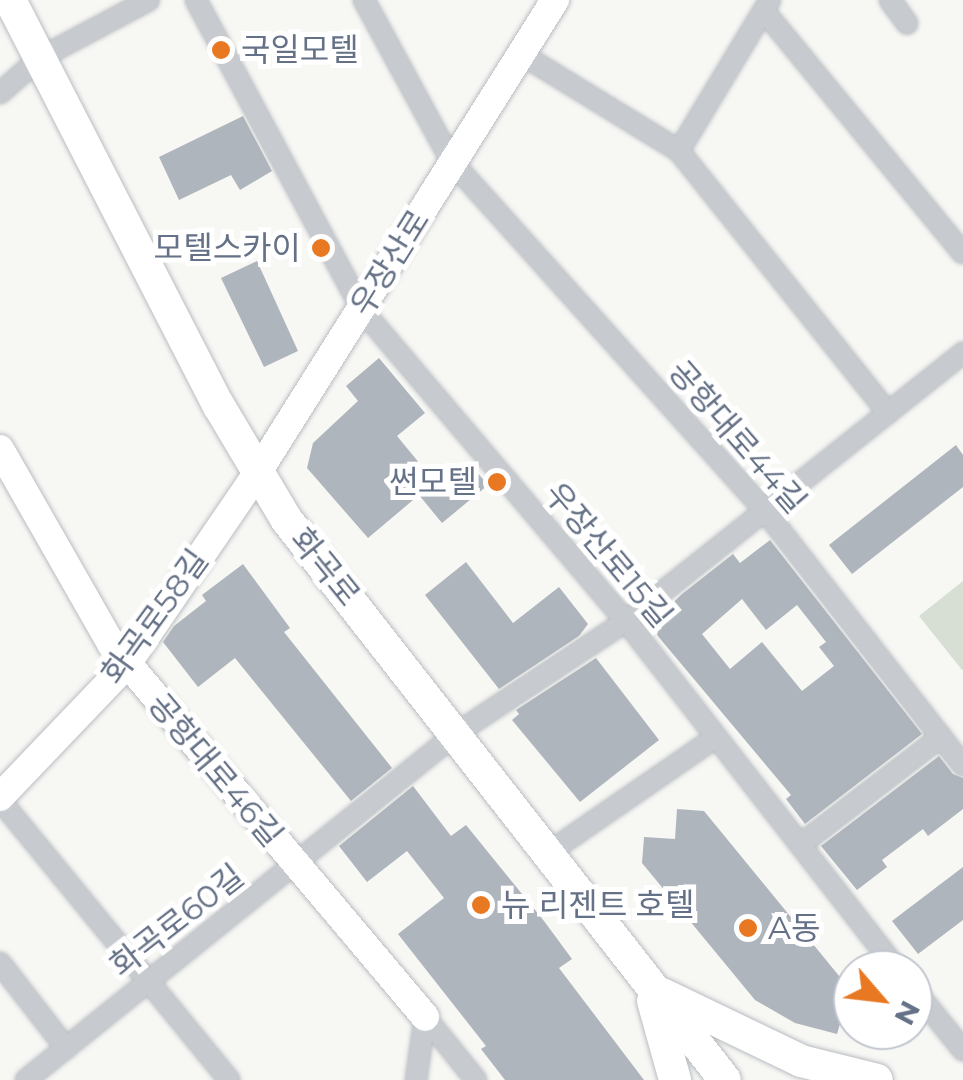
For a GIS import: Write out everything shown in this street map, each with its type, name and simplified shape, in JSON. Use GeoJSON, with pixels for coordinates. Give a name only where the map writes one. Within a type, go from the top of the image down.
{"type":"FeatureCollection","features":[{"type":"Feature","properties":{"kind":"main road","name":"화곡로"},"geometry":{"type":"LineString","coordinates":[[10,0],[219,406],[286,519],[458,733],[649,987],[725,1080]]}},
{"type":"Feature","properties":{"kind":"main road"},"geometry":{"type":"LineString","coordinates":[[649,987],[675,1080]]}},
{"type":"Feature","properties":{"kind":"main road"},"geometry":{"type":"LineString","coordinates":[[649,987],[801,1061],[877,1080]]}},
{"type":"Feature","properties":{"kind":"street"},"geometry":{"type":"LineString","coordinates":[[0,93],[40,58],[149,0]]}},
{"type":"Feature","properties":{"kind":"street","name":"우장산로15길"},"geometry":{"type":"LineString","coordinates":[[196,0],[362,310],[626,622],[882,950]]}},
{"type":"Feature","properties":{"kind":"street","name":"공항대로44길"},"geometry":{"type":"LineString","coordinates":[[364,0],[452,162],[765,511],[963,765]]}},
{"type":"Feature","properties":{"kind":"street","name":"우장산로"},"geometry":{"type":"LineString","coordinates":[[258,472],[555,0]]}},
{"type":"Feature","properties":{"kind":"street"},"geometry":{"type":"LineString","coordinates":[[890,0],[908,23]]}},
{"type":"Feature","properties":{"kind":"street"},"geometry":{"type":"LineString","coordinates":[[680,152],[767,5],[963,253]]}},
{"type":"Feature","properties":{"kind":"street"},"geometry":{"type":"LineString","coordinates":[[521,54],[680,152],[888,413]]}},
{"type":"Feature","properties":{"kind":"street","name":"화곡로60길"},"geometry":{"type":"LineString","coordinates":[[26,1080],[458,733],[626,622],[963,353]]}},
{"type":"Feature","properties":{"kind":"street","name":"공항대로46길"},"geometry":{"type":"LineString","coordinates":[[0,449],[127,664],[425,1017]]}},
{"type":"Feature","properties":{"kind":"street","name":"화곡로58길"},"geometry":{"type":"LineString","coordinates":[[150,981],[0,798],[127,664],[258,472]]}},
{"type":"Feature","properties":{"kind":"street"},"geometry":{"type":"LineString","coordinates":[[548,853],[716,737]]}},
{"type":"Feature","properties":{"kind":"street"},"geometry":{"type":"LineString","coordinates":[[800,845],[941,737]]}},
{"type":"Feature","properties":{"kind":"street"},"geometry":{"type":"LineString","coordinates":[[0,964],[66,1048]]}},
{"type":"Feature","properties":{"kind":"street"},"geometry":{"type":"LineString","coordinates":[[150,981],[229,1080]]}},
{"type":"Feature","properties":{"kind":"street"},"geometry":{"type":"LineString","coordinates":[[933,1013],[963,1050]]}},
{"type":"Feature","properties":{"kind":"street"},"geometry":{"type":"LineString","coordinates":[[416,1080],[425,1017]]}},
{"type":"Feature","properties":{"kind":"street"},"geometry":{"type":"LineString","coordinates":[[425,1017],[476,1080]]}},
{"type":"Feature","properties":{"kind":"shaded area"},"geometry":{"type":"Polygon","coordinates":[[[963,581],[963,669],[962,670],[919,616],[963,581]]]}},
{"type":"Feature","properties":{"kind":"building"},"geometry":{"type":"Polygon","coordinates":[[[243,116],[272,171],[240,190],[231,175],[179,200],[159,157],[243,116]]]}},
{"type":"Feature","properties":{"kind":"building"},"geometry":{"type":"Polygon","coordinates":[[[257,261],[298,351],[264,367],[221,278],[257,261]]]}},
{"type":"Feature","properties":{"kind":"building"},"geometry":{"type":"Polygon","coordinates":[[[379,358],[425,413],[397,436],[439,487],[469,463],[488,485],[442,523],[419,495],[368,538],[307,468],[313,443],[358,401],[346,386],[379,358]]]}},
{"type":"Feature","properties":{"kind":"building"},"geometry":{"type":"Polygon","coordinates":[[[956,445],[963,455],[963,487],[852,574],[829,545],[956,445]]]}},
{"type":"Feature","properties":{"kind":"building"},"geometry":{"type":"Polygon","coordinates":[[[770,540],[922,734],[805,824],[786,799],[791,795],[657,635],[663,612],[682,594],[733,554],[740,563],[770,540]],[[742,599],[702,634],[730,669],[762,642],[802,691],[834,666],[819,647],[826,642],[797,605],[766,630],[742,599]]]}},
{"type":"Feature","properties":{"kind":"building"},"geometry":{"type":"Polygon","coordinates":[[[466,562],[513,623],[559,587],[588,624],[579,636],[499,689],[425,595],[466,562]]]}},
{"type":"Feature","properties":{"kind":"building"},"geometry":{"type":"Polygon","coordinates":[[[243,564],[290,628],[284,632],[392,768],[351,801],[235,658],[198,687],[163,642],[174,626],[206,601],[202,595],[243,564]]]}},
{"type":"Feature","properties":{"kind":"building"},"geometry":{"type":"Polygon","coordinates":[[[596,658],[659,740],[580,802],[512,720],[519,714],[516,710],[596,658]]]}},
{"type":"Feature","properties":{"kind":"building"},"geometry":{"type":"Polygon","coordinates":[[[939,756],[953,774],[963,778],[963,809],[928,836],[923,829],[882,860],[887,867],[857,890],[821,846],[939,756]]]}},
{"type":"Feature","properties":{"kind":"building"},"geometry":{"type":"Polygon","coordinates":[[[413,786],[451,836],[466,825],[544,921],[572,959],[559,968],[644,1080],[505,1080],[481,1049],[486,1046],[398,934],[444,898],[407,851],[367,882],[339,846],[413,786]]]}},
{"type":"Feature","properties":{"kind":"building","name":"A동"},"geometry":{"type":"Polygon","coordinates":[[[677,809],[704,811],[833,969],[833,1033],[795,1023],[755,1000],[642,863],[644,837],[675,839],[677,809]]]}},
{"type":"Feature","properties":{"kind":"building"},"geometry":{"type":"Polygon","coordinates":[[[963,867],[963,920],[923,950],[915,950],[892,921],[963,867]]]}},
{"type":"Feature","properties":{"kind":"place","name":"국일모텔"},"geometry":{"type":"Point","coordinates":[221,50]}},
{"type":"Feature","properties":{"kind":"place","name":"모텔스카이"},"geometry":{"type":"Point","coordinates":[321,248]}},
{"type":"Feature","properties":{"kind":"place","name":"썬모텔"},"geometry":{"type":"Point","coordinates":[497,482]}},
{"type":"Feature","properties":{"kind":"place","name":"뉴 리젠트 호텔"},"geometry":{"type":"Point","coordinates":[481,905]}},
{"type":"Feature","properties":{"kind":"place","name":"A동"},"geometry":{"type":"Point","coordinates":[748,928]}}]}
